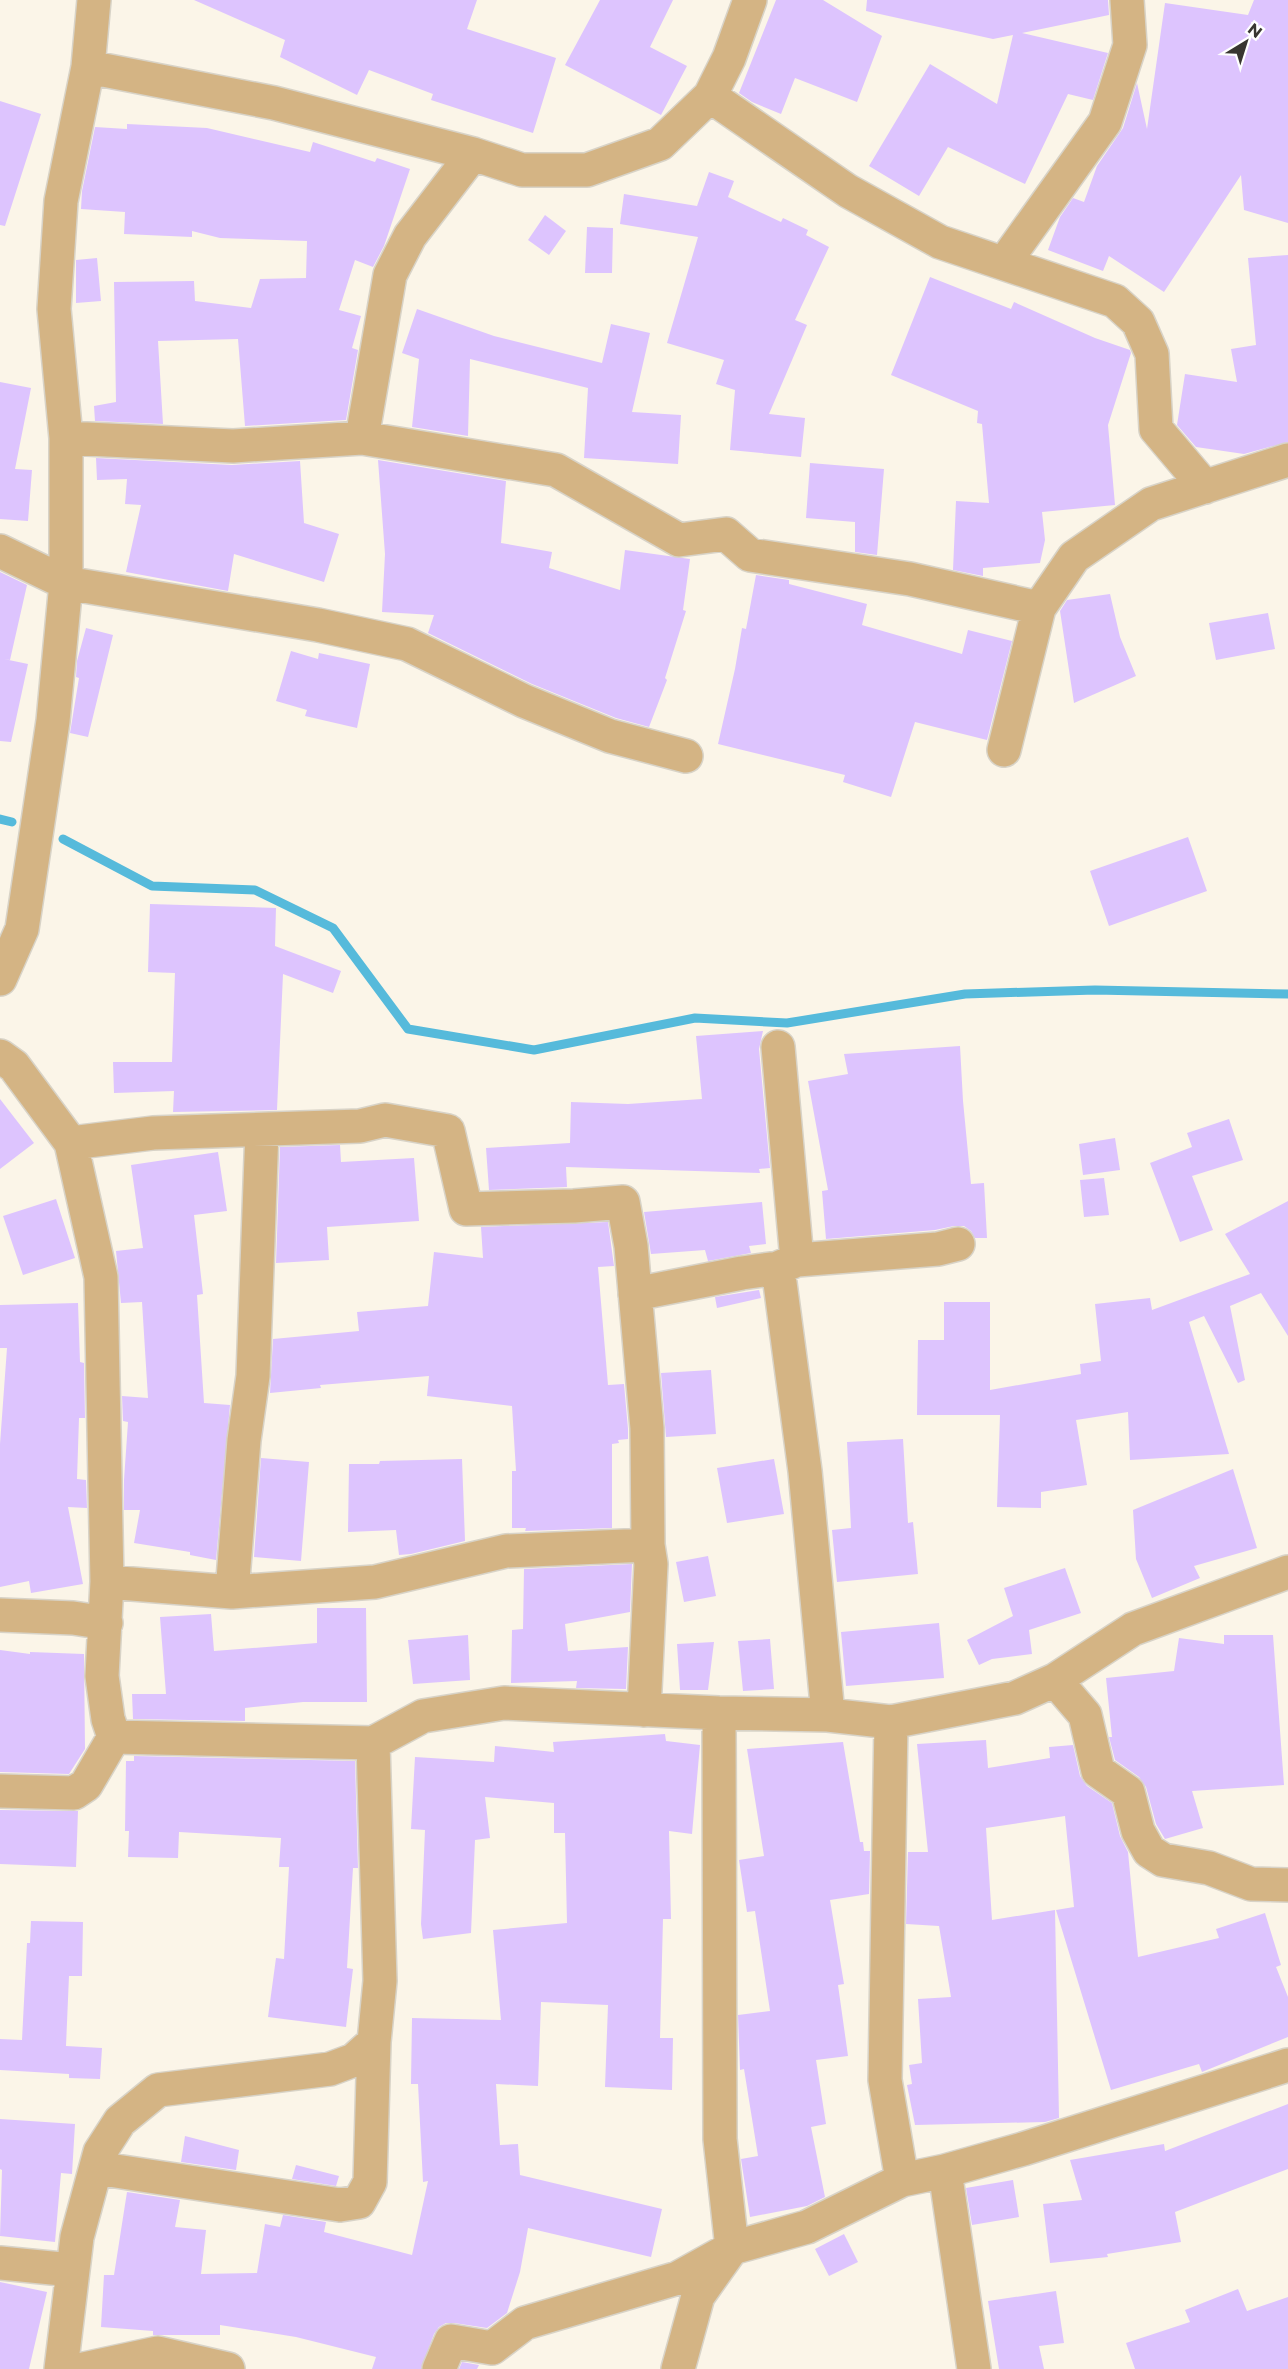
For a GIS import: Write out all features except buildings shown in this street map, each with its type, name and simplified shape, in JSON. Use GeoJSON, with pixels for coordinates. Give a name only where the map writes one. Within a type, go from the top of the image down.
{"type":"FeatureCollection","features":[{"type":"Feature","properties":{"kind":"street"},"geometry":{"type":"LineString","coordinates":[[0,979],[22,929],[53,722],[66,583],[66,438],[55,298],[61,201],[88,68],[94,0]]}},
{"type":"Feature","properties":{"kind":"street"},"geometry":{"type":"LineString","coordinates":[[88,68],[274,103],[473,154],[522,170],[587,170],[660,144],[710,96],[729,58],[750,0]]}},
{"type":"Feature","properties":{"kind":"street"},"geometry":{"type":"LineString","coordinates":[[1004,263],[1105,122],[1130,45],[1127,0]]}},
{"type":"Feature","properties":{"kind":"street"},"geometry":{"type":"LineString","coordinates":[[710,96],[848,191],[940,242],[1115,301],[1138,322],[1152,354],[1156,429],[1205,487]]}},
{"type":"Feature","properties":{"kind":"street"},"geometry":{"type":"LineString","coordinates":[[362,438],[390,275],[410,236],[473,154]]}},
{"type":"Feature","properties":{"kind":"street"},"geometry":{"type":"LineString","coordinates":[[66,438],[233,446],[362,438],[556,470],[679,540],[726,534],[750,555],[910,579],[1039,608]]}},
{"type":"Feature","properties":{"kind":"street"},"geometry":{"type":"LineString","coordinates":[[1004,750],[1039,608],[1074,557],[1151,504],[1288,460]]}},
{"type":"Feature","properties":{"kind":"street"},"geometry":{"type":"LineString","coordinates":[[0,551],[66,583],[318,625],[407,644],[524,700],[610,736],[686,756]]}},
{"type":"Feature","properties":{"kind":"street"},"geometry":{"type":"LineString","coordinates":[[778,1047],[787,1264],[828,1715]]}},
{"type":"Feature","properties":{"kind":"street"},"geometry":{"type":"LineString","coordinates":[[0,1056],[14,1066],[71,1143],[101,1277],[107,1582],[102,1676],[108,1719],[114,1737],[86,1785],[74,1793],[0,1791]]}},
{"type":"Feature","properties":{"kind":"street"},"geometry":{"type":"LineString","coordinates":[[71,1143],[153,1133],[360,1126],[385,1120],[448,1131],[466,1209],[574,1206],[623,1202],[631,1246],[647,1428],[648,1545],[651,1564],[645,1710]]}},
{"type":"Feature","properties":{"kind":"street"},"geometry":{"type":"LineString","coordinates":[[232,1592],[244,1440],[253,1376],[262,1130]]}},
{"type":"Feature","properties":{"kind":"street"},"geometry":{"type":"LineString","coordinates":[[635,1294],[787,1264],[938,1249],[958,1244]]}},
{"type":"Feature","properties":{"kind":"street"},"geometry":{"type":"LineString","coordinates":[[107,1582],[232,1592],[375,1582],[506,1551],[648,1545]]}},
{"type":"Feature","properties":{"kind":"street"},"geometry":{"type":"LineString","coordinates":[[114,1737],[373,1743],[423,1716],[504,1703],[719,1713],[828,1715],[891,1722],[1015,1698],[1055,1680],[1133,1629],[1288,1572]]}},
{"type":"Feature","properties":{"kind":"street"},"geometry":{"type":"LineString","coordinates":[[0,1615],[73,1618],[106,1623]]}},
{"type":"Feature","properties":{"kind":"street"},"geometry":{"type":"LineString","coordinates":[[1055,1680],[1084,1715],[1098,1771],[1128,1792],[1138,1832],[1149,1851],[1163,1860],[1209,1868],[1251,1884],[1288,1885]]}},
{"type":"Feature","properties":{"kind":"street"},"geometry":{"type":"LineString","coordinates":[[678,2369],[698,2296],[732,2248],[720,2139],[719,1713]]}},
{"type":"Feature","properties":{"kind":"street"},"geometry":{"type":"LineString","coordinates":[[891,1722],[885,2080],[902,2180]]}},
{"type":"Feature","properties":{"kind":"street"},"geometry":{"type":"LineString","coordinates":[[96,2168],[340,2205],[359,2202],[370,2182],[374,2042],[380,1981],[373,1743]]}},
{"type":"Feature","properties":{"kind":"street"},"geometry":{"type":"LineString","coordinates":[[61,2369],[77,2236],[100,2152],[120,2121],[158,2090],[330,2069],[354,2060],[374,2042]]}},
{"type":"Feature","properties":{"kind":"street"},"geometry":{"type":"LineString","coordinates":[[439,2369],[451,2341],[492,2348],[525,2323],[678,2278],[732,2248],[807,2227],[902,2180],[945,2171],[1023,2149],[1288,2065]]}},
{"type":"Feature","properties":{"kind":"street"},"geometry":{"type":"LineString","coordinates":[[945,2171],[974,2369]]}},
{"type":"Feature","properties":{"kind":"street"},"geometry":{"type":"LineString","coordinates":[[0,2263],[72,2270]]}},
{"type":"Feature","properties":{"kind":"street"},"geometry":{"type":"LineString","coordinates":[[84,2369],[158,2353],[228,2369]]}},
{"type":"Feature","properties":{"kind":"waterway"},"geometry":{"type":"LineString","coordinates":[[0,819],[12,822]]}},
{"type":"Feature","properties":{"kind":"waterway"},"geometry":{"type":"LineString","coordinates":[[63,839],[152,886],[255,890],[333,928],[408,1029],[534,1050],[695,1018],[787,1023],[965,994],[1095,990],[1288,994]]}}]}
